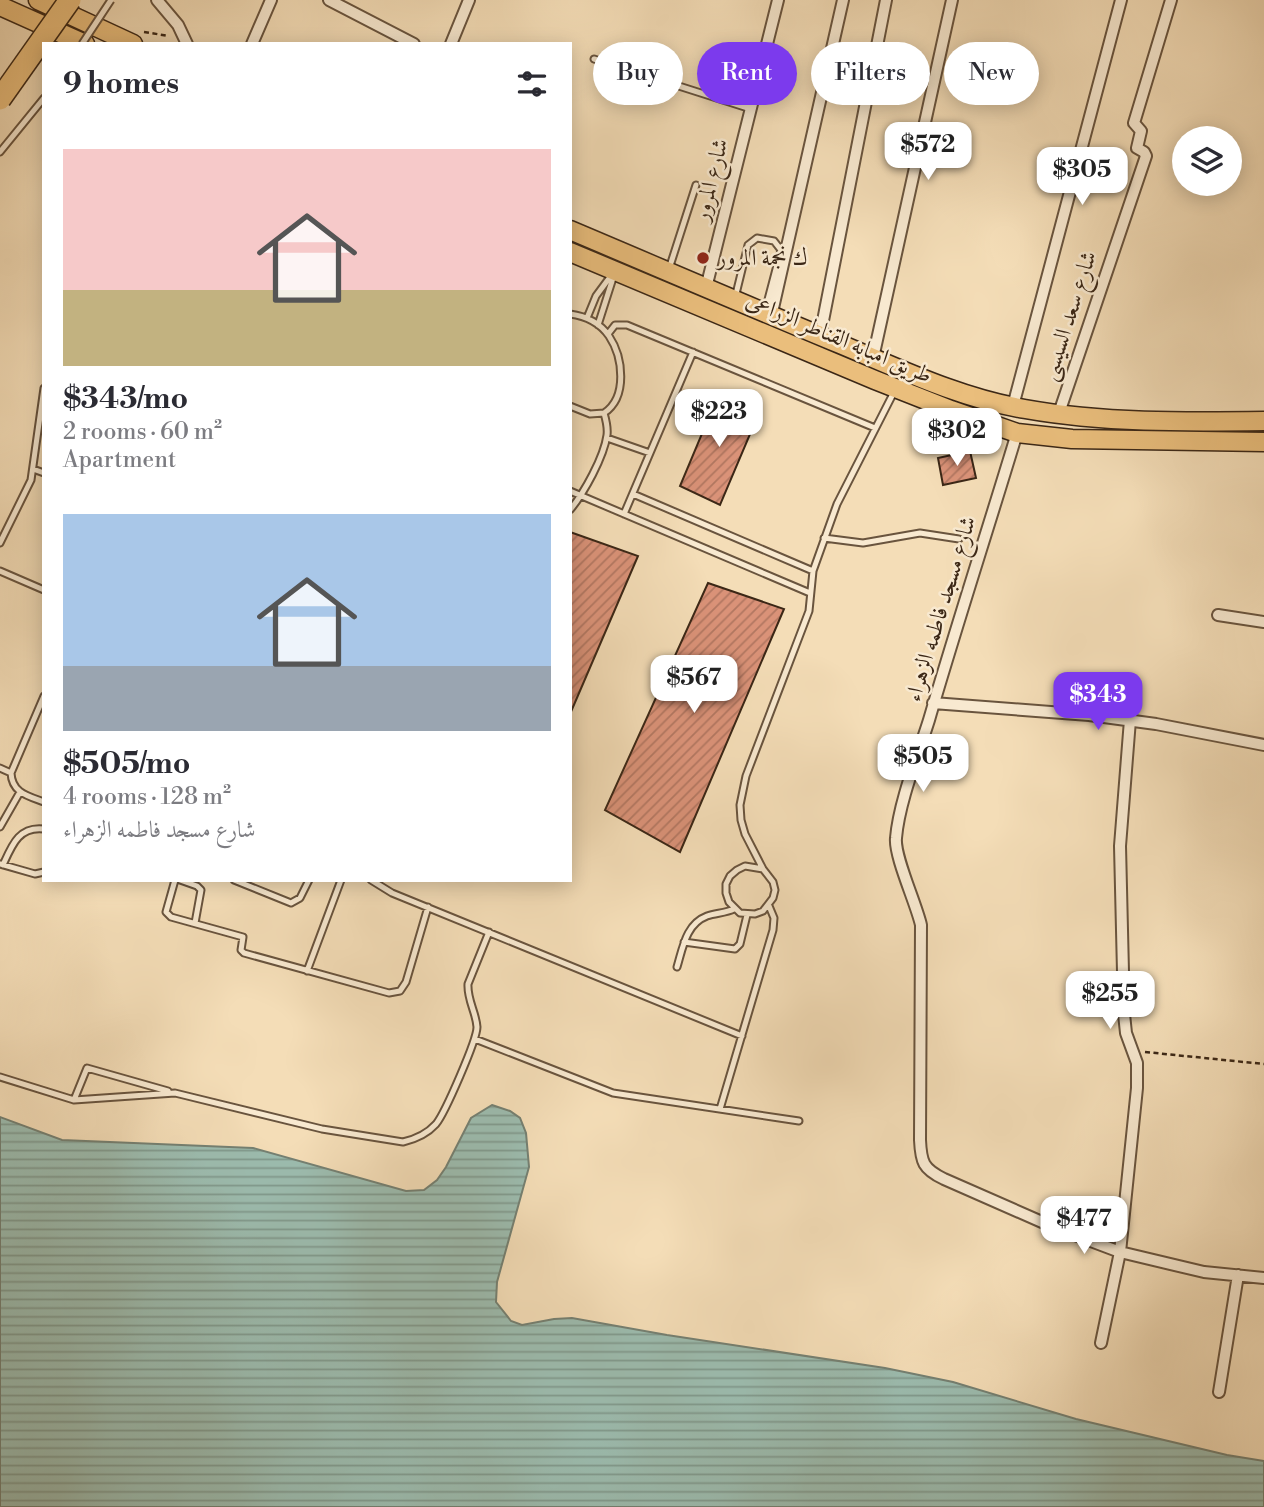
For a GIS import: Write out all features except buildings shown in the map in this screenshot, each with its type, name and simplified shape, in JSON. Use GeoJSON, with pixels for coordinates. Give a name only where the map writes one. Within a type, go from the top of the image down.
{"type":"FeatureCollection","features":[{"type":"Feature","properties":{"kind":"highway"},"geometry":{"type":"LineString","coordinates":[[0,99],[70,0]]}},
{"type":"Feature","properties":{"kind":"main road"},"geometry":{"type":"LineString","coordinates":[[38,0],[129,42]]}},
{"type":"Feature","properties":{"kind":"main road"},"geometry":{"type":"LineString","coordinates":[[0,6],[79,42]]}},
{"type":"Feature","properties":{"kind":"main road","name":"طريق امبابه القناطر الزراعى"},"geometry":{"type":"LineString","coordinates":[[572,231],[929,382],[1013,406],[1152,422],[1264,421]]}},
{"type":"Feature","properties":{"kind":"main road"},"geometry":{"type":"LineString","coordinates":[[615,270],[621,251]]}},
{"type":"Feature","properties":{"kind":"main road","name":"طريق امبابه القناطر الزراعى"},"geometry":{"type":"LineString","coordinates":[[572,253],[951,411],[1017,433],[1084,440],[1264,442]]}},
{"type":"Feature","properties":{"kind":"street"},"geometry":{"type":"LineString","coordinates":[[157,0],[178,24],[186,42]]}},
{"type":"Feature","properties":{"kind":"street"},"geometry":{"type":"LineString","coordinates":[[253,42],[271,0]]}},
{"type":"Feature","properties":{"kind":"street"},"geometry":{"type":"LineString","coordinates":[[329,0],[410,42]]}},
{"type":"Feature","properties":{"kind":"street"},"geometry":{"type":"LineString","coordinates":[[452,42],[469,0]]}},
{"type":"Feature","properties":{"kind":"street","name":"شارع المرور"},"geometry":{"type":"LineString","coordinates":[[706,288],[778,0]]}},
{"type":"Feature","properties":{"kind":"street"},"geometry":{"type":"LineString","coordinates":[[768,315],[843,0]]}},
{"type":"Feature","properties":{"kind":"street"},"geometry":{"type":"LineString","coordinates":[[820,336],[886,0]]}},
{"type":"Feature","properties":{"kind":"street"},"geometry":{"type":"LineString","coordinates":[[873,358],[952,0]]}},
{"type":"Feature","properties":{"kind":"street"},"geometry":{"type":"LineString","coordinates":[[1013,406],[1121,0]]}},
{"type":"Feature","properties":{"kind":"street","name":"شارع سعد السيسى"},"geometry":{"type":"LineString","coordinates":[[1059,413],[1146,156],[1144,152],[1137,150],[1141,131],[1134,123],[1171,0]]}},
{"type":"Feature","properties":{"kind":"street","name":"شارع مسجد فاطمه الزهراء"},"geometry":{"type":"LineString","coordinates":[[1017,433],[933,703],[895,839],[896,850],[921,925],[920,1140],[923,1163],[927,1169],[952,1183],[1051,1226],[1120,1252]]}},
{"type":"Feature","properties":{"kind":"street"},"geometry":{"type":"LineString","coordinates":[[1219,615],[1264,622]]}},
{"type":"Feature","properties":{"kind":"street"},"geometry":{"type":"LineString","coordinates":[[933,703],[1130,720],[1264,745]]}},
{"type":"Feature","properties":{"kind":"street"},"geometry":{"type":"LineString","coordinates":[[1101,1343],[1120,1252],[1137,1088],[1137,1063],[1126,1033],[1124,1014],[1120,846],[1130,720]]}},
{"type":"Feature","properties":{"kind":"street"},"geometry":{"type":"LineString","coordinates":[[1120,1252],[1204,1272],[1264,1278]]}},
{"type":"Feature","properties":{"kind":"street"},"geometry":{"type":"LineString","coordinates":[[1219,1392],[1238,1275]]}},
{"type":"Feature","properties":{"kind":"lane"},"geometry":{"type":"LineString","coordinates":[[79,42],[111,0]]}},
{"type":"Feature","properties":{"kind":"lane"},"geometry":{"type":"LineString","coordinates":[[683,87],[751,109]]}},
{"type":"Feature","properties":{"kind":"lane"},"geometry":{"type":"LineString","coordinates":[[0,152],[42,100]]}},
{"type":"Feature","properties":{"kind":"lane"},"geometry":{"type":"LineString","coordinates":[[668,272],[696,185]]}},
{"type":"Feature","properties":{"kind":"lane"},"geometry":{"type":"LineString","coordinates":[[734,301],[748,245],[757,238],[774,241],[781,250],[768,315]]}},
{"type":"Feature","properties":{"kind":"lane"},"geometry":{"type":"LineString","coordinates":[[587,318],[596,296],[615,270]]}},
{"type":"Feature","properties":{"kind":"lane"},"geometry":{"type":"LineString","coordinates":[[598,325],[615,270]]}},
{"type":"Feature","properties":{"kind":"lane"},"geometry":{"type":"LineString","coordinates":[[572,314],[587,318],[608,334],[614,345],[621,373],[620,389],[614,404],[604,413],[590,414],[572,407]]}},
{"type":"Feature","properties":{"kind":"lane"},"geometry":{"type":"LineString","coordinates":[[608,334],[615,325],[626,325],[875,428]]}},
{"type":"Feature","properties":{"kind":"lane"},"geometry":{"type":"LineString","coordinates":[[624,514],[693,352]]}},
{"type":"Feature","properties":{"kind":"lane"},"geometry":{"type":"LineString","coordinates":[[763,869],[745,866],[730,876],[726,893],[734,909],[747,915],[755,914],[769,906],[775,890],[774,882],[763,869],[745,834],[741,820],[741,790],[809,611],[813,571],[840,495],[896,388]]}},
{"type":"Feature","properties":{"kind":"lane"},"geometry":{"type":"LineString","coordinates":[[0,543],[20,499],[30,485],[42,403]]}},
{"type":"Feature","properties":{"kind":"lane"},"geometry":{"type":"LineString","coordinates":[[572,507],[581,496],[607,438],[604,413]]}},
{"type":"Feature","properties":{"kind":"lane"},"geometry":{"type":"LineString","coordinates":[[607,438],[650,453]]}},
{"type":"Feature","properties":{"kind":"lane"},"geometry":{"type":"LineString","coordinates":[[33,469],[42,472]]}},
{"type":"Feature","properties":{"kind":"lane"},"geometry":{"type":"LineString","coordinates":[[572,492],[810,593]]}},
{"type":"Feature","properties":{"kind":"lane"},"geometry":{"type":"LineString","coordinates":[[633,494],[813,571]]}},
{"type":"Feature","properties":{"kind":"lane"},"geometry":{"type":"LineString","coordinates":[[824,538],[863,543],[920,533],[959,539]]}},
{"type":"Feature","properties":{"kind":"lane"},"geometry":{"type":"LineString","coordinates":[[0,571],[42,589]]}},
{"type":"Feature","properties":{"kind":"lane"},"geometry":{"type":"LineString","coordinates":[[42,701],[12,773],[12,780],[20,792],[42,801]]}},
{"type":"Feature","properties":{"kind":"lane"},"geometry":{"type":"LineString","coordinates":[[0,768],[12,773]]}},
{"type":"Feature","properties":{"kind":"lane"},"geometry":{"type":"LineString","coordinates":[[0,827],[20,792]]}},
{"type":"Feature","properties":{"kind":"lane"},"geometry":{"type":"LineString","coordinates":[[42,829],[32,828],[17,836],[1,864],[35,874],[42,873]]}},
{"type":"Feature","properties":{"kind":"lane"},"geometry":{"type":"LineString","coordinates":[[176,882],[166,912],[171,917],[243,937],[241,950],[244,953],[389,993],[400,991],[406,982],[428,907]]}},
{"type":"Feature","properties":{"kind":"lane"},"geometry":{"type":"LineString","coordinates":[[182,882],[201,890],[195,923]]}},
{"type":"Feature","properties":{"kind":"lane"},"geometry":{"type":"LineString","coordinates":[[239,882],[290,903],[300,898],[308,882]]}},
{"type":"Feature","properties":{"kind":"lane"},"geometry":{"type":"LineString","coordinates":[[307,971],[340,882]]}},
{"type":"Feature","properties":{"kind":"lane"},"geometry":{"type":"LineString","coordinates":[[374,882],[392,893],[742,1036]]}},
{"type":"Feature","properties":{"kind":"lane"},"geometry":{"type":"LineString","coordinates":[[720,1109],[773,930],[774,918],[769,906]]}},
{"type":"Feature","properties":{"kind":"lane"},"geometry":{"type":"LineString","coordinates":[[677,967],[688,932],[702,918],[734,909]]}},
{"type":"Feature","properties":{"kind":"lane"},"geometry":{"type":"LineString","coordinates":[[684,942],[735,949],[740,944],[747,915]]}},
{"type":"Feature","properties":{"kind":"lane"},"geometry":{"type":"LineString","coordinates":[[74,1100],[84,1070],[89,1068],[175,1093],[322,1129],[403,1142],[423,1135],[438,1121],[475,1040],[477,1024],[467,992],[468,984],[489,932]]}},
{"type":"Feature","properties":{"kind":"lane"},"geometry":{"type":"LineString","coordinates":[[475,1040],[613,1093],[799,1121]]}},
{"type":"Feature","properties":{"kind":"lane"},"geometry":{"type":"LineString","coordinates":[[0,1077],[74,1100],[175,1093]]}},
{"type":"Feature","properties":{"kind":"path"},"geometry":{"type":"LineString","coordinates":[[1133,1051],[1264,1065]]}},
{"type":"Feature","properties":{"kind":"shaded area"},"geometry":{"type":"Polygon","coordinates":[[[492,1105],[510,1111],[520,1118],[526,1133],[529,1167],[497,1282],[496,1302],[511,1321],[522,1325],[572,1318],[885,1368],[953,1382],[1076,1419],[1227,1455],[1264,1461],[1264,1507],[0,1507],[0,1117],[62,1140],[253,1148],[406,1191],[424,1190],[437,1180],[471,1118],[492,1105]]]}},
{"type":"Feature","properties":{"kind":"place","name":"ك نجمة المرور"},"geometry":{"type":"Point","coordinates":[703,258]}}]}
